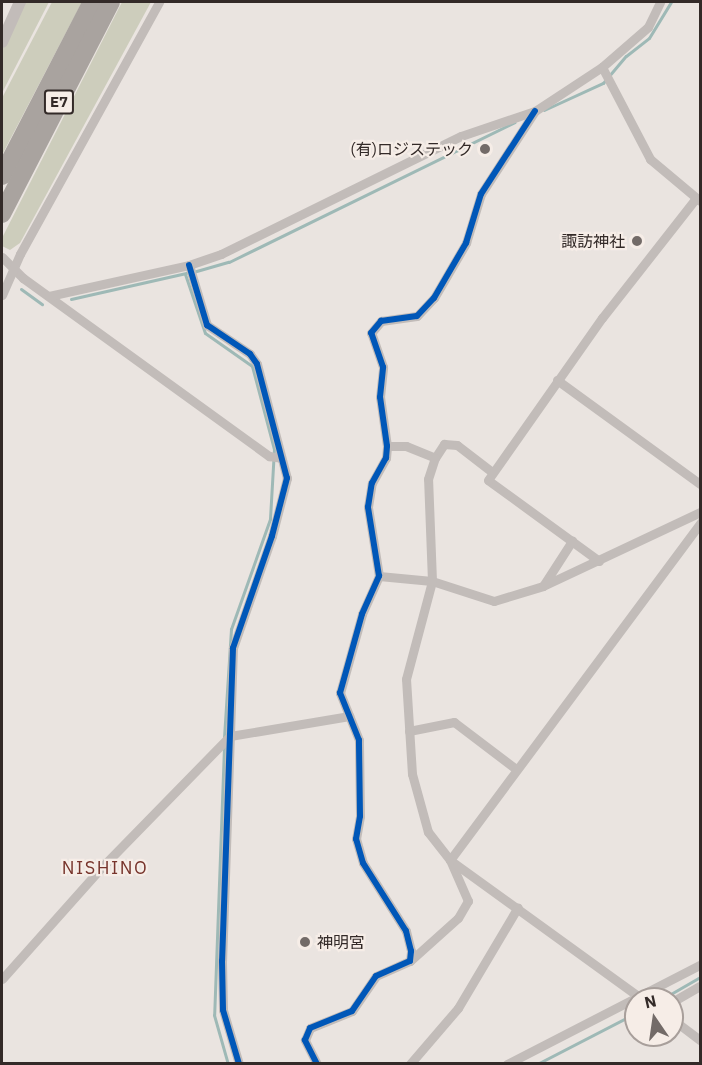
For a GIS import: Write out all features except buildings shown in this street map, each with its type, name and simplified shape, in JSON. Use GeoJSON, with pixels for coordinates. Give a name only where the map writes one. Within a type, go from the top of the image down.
{"type":"FeatureCollection","features":[{"type":"Feature","properties":{"kind":"highway","name":"E7"},"geometry":{"type":"LineString","coordinates":[[2,176],[92,2]]}},
{"type":"Feature","properties":{"kind":"highway","name":"E7"},"geometry":{"type":"LineString","coordinates":[[4,208],[111,2]]}},
{"type":"Feature","properties":{"kind":"street"},"geometry":{"type":"LineString","coordinates":[[2,42],[20,2]]}},
{"type":"Feature","properties":{"kind":"street"},"geometry":{"type":"LineString","coordinates":[[2,295],[159,2]]}},
{"type":"Feature","properties":{"kind":"street"},"geometry":{"type":"LineString","coordinates":[[49,296],[189,265],[221,254],[461,136],[535,111],[602,67],[648,27],[660,2]]}},
{"type":"Feature","properties":{"kind":"street"},"geometry":{"type":"LineString","coordinates":[[599,561],[488,480],[557,380],[698,199],[650,159],[602,67]]}},
{"type":"Feature","properties":{"kind":"street"},"geometry":{"type":"LineString","coordinates":[[410,961],[406,931],[363,863],[356,839],[360,816],[359,740],[340,693],[362,614],[379,576],[368,507],[372,483],[386,458],[387,446],[380,397],[383,367],[371,333],[381,321],[417,316],[434,298],[466,243],[481,194],[535,111]]}},
{"type":"Feature","properties":{"kind":"street"},"geometry":{"type":"LineString","coordinates":[[2,257],[49,296],[269,456],[281,458]]}},
{"type":"Feature","properties":{"kind":"street"},"geometry":{"type":"LineString","coordinates":[[189,265],[207,325],[249,354],[257,364],[287,478],[233,648],[223,1010],[239,1064]]}},
{"type":"Feature","properties":{"kind":"street"},"geometry":{"type":"LineString","coordinates":[[557,380],[700,484]]}},
{"type":"Feature","properties":{"kind":"street"},"geometry":{"type":"LineString","coordinates":[[317,1064],[305,1040],[310,1028],[352,1011],[376,976],[410,961],[458,918],[468,901],[450,860],[428,832],[412,774],[406,679],[432,581],[428,479],[435,458],[444,444],[457,445],[492,472]]}},
{"type":"Feature","properties":{"kind":"street"},"geometry":{"type":"LineString","coordinates":[[387,446],[406,446],[435,458]]}},
{"type":"Feature","properties":{"kind":"street"},"geometry":{"type":"LineString","coordinates":[[379,576],[432,581],[494,601],[543,586],[700,512]]}},
{"type":"Feature","properties":{"kind":"street"},"geometry":{"type":"LineString","coordinates":[[450,860],[700,523]]}},
{"type":"Feature","properties":{"kind":"street"},"geometry":{"type":"LineString","coordinates":[[543,586],[572,541]]}},
{"type":"Feature","properties":{"kind":"street"},"geometry":{"type":"LineString","coordinates":[[2,979],[101,868],[230,736],[349,716]]}},
{"type":"Feature","properties":{"kind":"street"},"geometry":{"type":"LineString","coordinates":[[409,731],[454,722],[516,770]]}},
{"type":"Feature","properties":{"kind":"street"},"geometry":{"type":"LineString","coordinates":[[450,860],[626,987]]}},
{"type":"Feature","properties":{"kind":"street"},"geometry":{"type":"LineString","coordinates":[[410,1064],[458,1008],[518,907]]}},
{"type":"Feature","properties":{"kind":"street"},"geometry":{"type":"LineString","coordinates":[[661,987],[700,965]]}},
{"type":"Feature","properties":{"kind":"street"},"geometry":{"type":"LineString","coordinates":[[684,995],[700,986]]}},
{"type":"Feature","properties":{"kind":"street"},"geometry":{"type":"LineString","coordinates":[[507,1064],[624,1006]]}},
{"type":"Feature","properties":{"kind":"street"},"geometry":{"type":"LineString","coordinates":[[684,1028],[700,1040]]}},
{"type":"Feature","properties":{"kind":"green space"},"geometry":{"type":"Polygon","coordinates":[[[23,2],[49,2],[2,93],[2,50],[23,2]]]}},
{"type":"Feature","properties":{"kind":"green space"},"geometry":{"type":"Polygon","coordinates":[[[52,2],[82,2],[2,155],[2,98],[52,2]]]}},
{"type":"Feature","properties":{"kind":"green space"},"geometry":{"type":"Polygon","coordinates":[[[122,2],[151,2],[20,243],[10,250],[2,246],[2,238],[122,2]]]}},
{"type":"Feature","properties":{"kind":"waterway"},"geometry":{"type":"LineString","coordinates":[[544,110],[603,83],[626,56],[649,38],[671,2]]}},
{"type":"Feature","properties":{"kind":"waterway"},"geometry":{"type":"LineString","coordinates":[[193,272],[229,262],[515,122]]}},
{"type":"Feature","properties":{"kind":"waterway"},"geometry":{"type":"LineString","coordinates":[[71,299],[186,273]]}},
{"type":"Feature","properties":{"kind":"waterway"},"geometry":{"type":"LineString","coordinates":[[185,274],[205,333],[252,366],[274,449],[270,519],[231,629],[224,737]]}},
{"type":"Feature","properties":{"kind":"waterway"},"geometry":{"type":"LineString","coordinates":[[21,289],[42,304]]}},
{"type":"Feature","properties":{"kind":"waterway"},"geometry":{"type":"LineString","coordinates":[[224,747],[214,1015],[228,1064]]}},
{"type":"Feature","properties":{"kind":"waterway"},"geometry":{"type":"LineString","coordinates":[[683,987],[700,977]]}},
{"type":"Feature","properties":{"kind":"waterway"},"geometry":{"type":"LineString","coordinates":[[537,1064],[624,1019]]}},
{"type":"Feature","properties":{"kind":"cycle path"},"geometry":{"type":"LineString","coordinates":[[317,1064],[305,1040],[310,1028],[352,1011],[376,976],[410,961],[411,951],[406,931],[363,863],[356,839],[360,816],[359,740],[340,693],[362,614],[379,576],[368,507],[372,483],[386,458],[387,446],[380,397],[383,367],[371,333],[381,321],[417,316],[434,298],[466,243],[481,194],[535,111]]}},
{"type":"Feature","properties":{"kind":"cycle path"},"geometry":{"type":"LineString","coordinates":[[189,265],[207,325],[250,354],[257,364],[287,478],[272,536],[233,648],[222,961],[223,1010],[239,1064]]}},
{"type":"Feature","properties":{"kind":"place","name":"(有)ロジステック"},"geometry":{"type":"Point","coordinates":[485,149]}},
{"type":"Feature","properties":{"kind":"place","name":"諏訪神社"},"geometry":{"type":"Point","coordinates":[637,241]}},
{"type":"Feature","properties":{"kind":"place","name":"神明宮"},"geometry":{"type":"Point","coordinates":[305,942]}},
{"type":"Feature","properties":{"kind":"district","name":"NISHINO"},"geometry":{"type":"Point","coordinates":[105,868]}}]}
